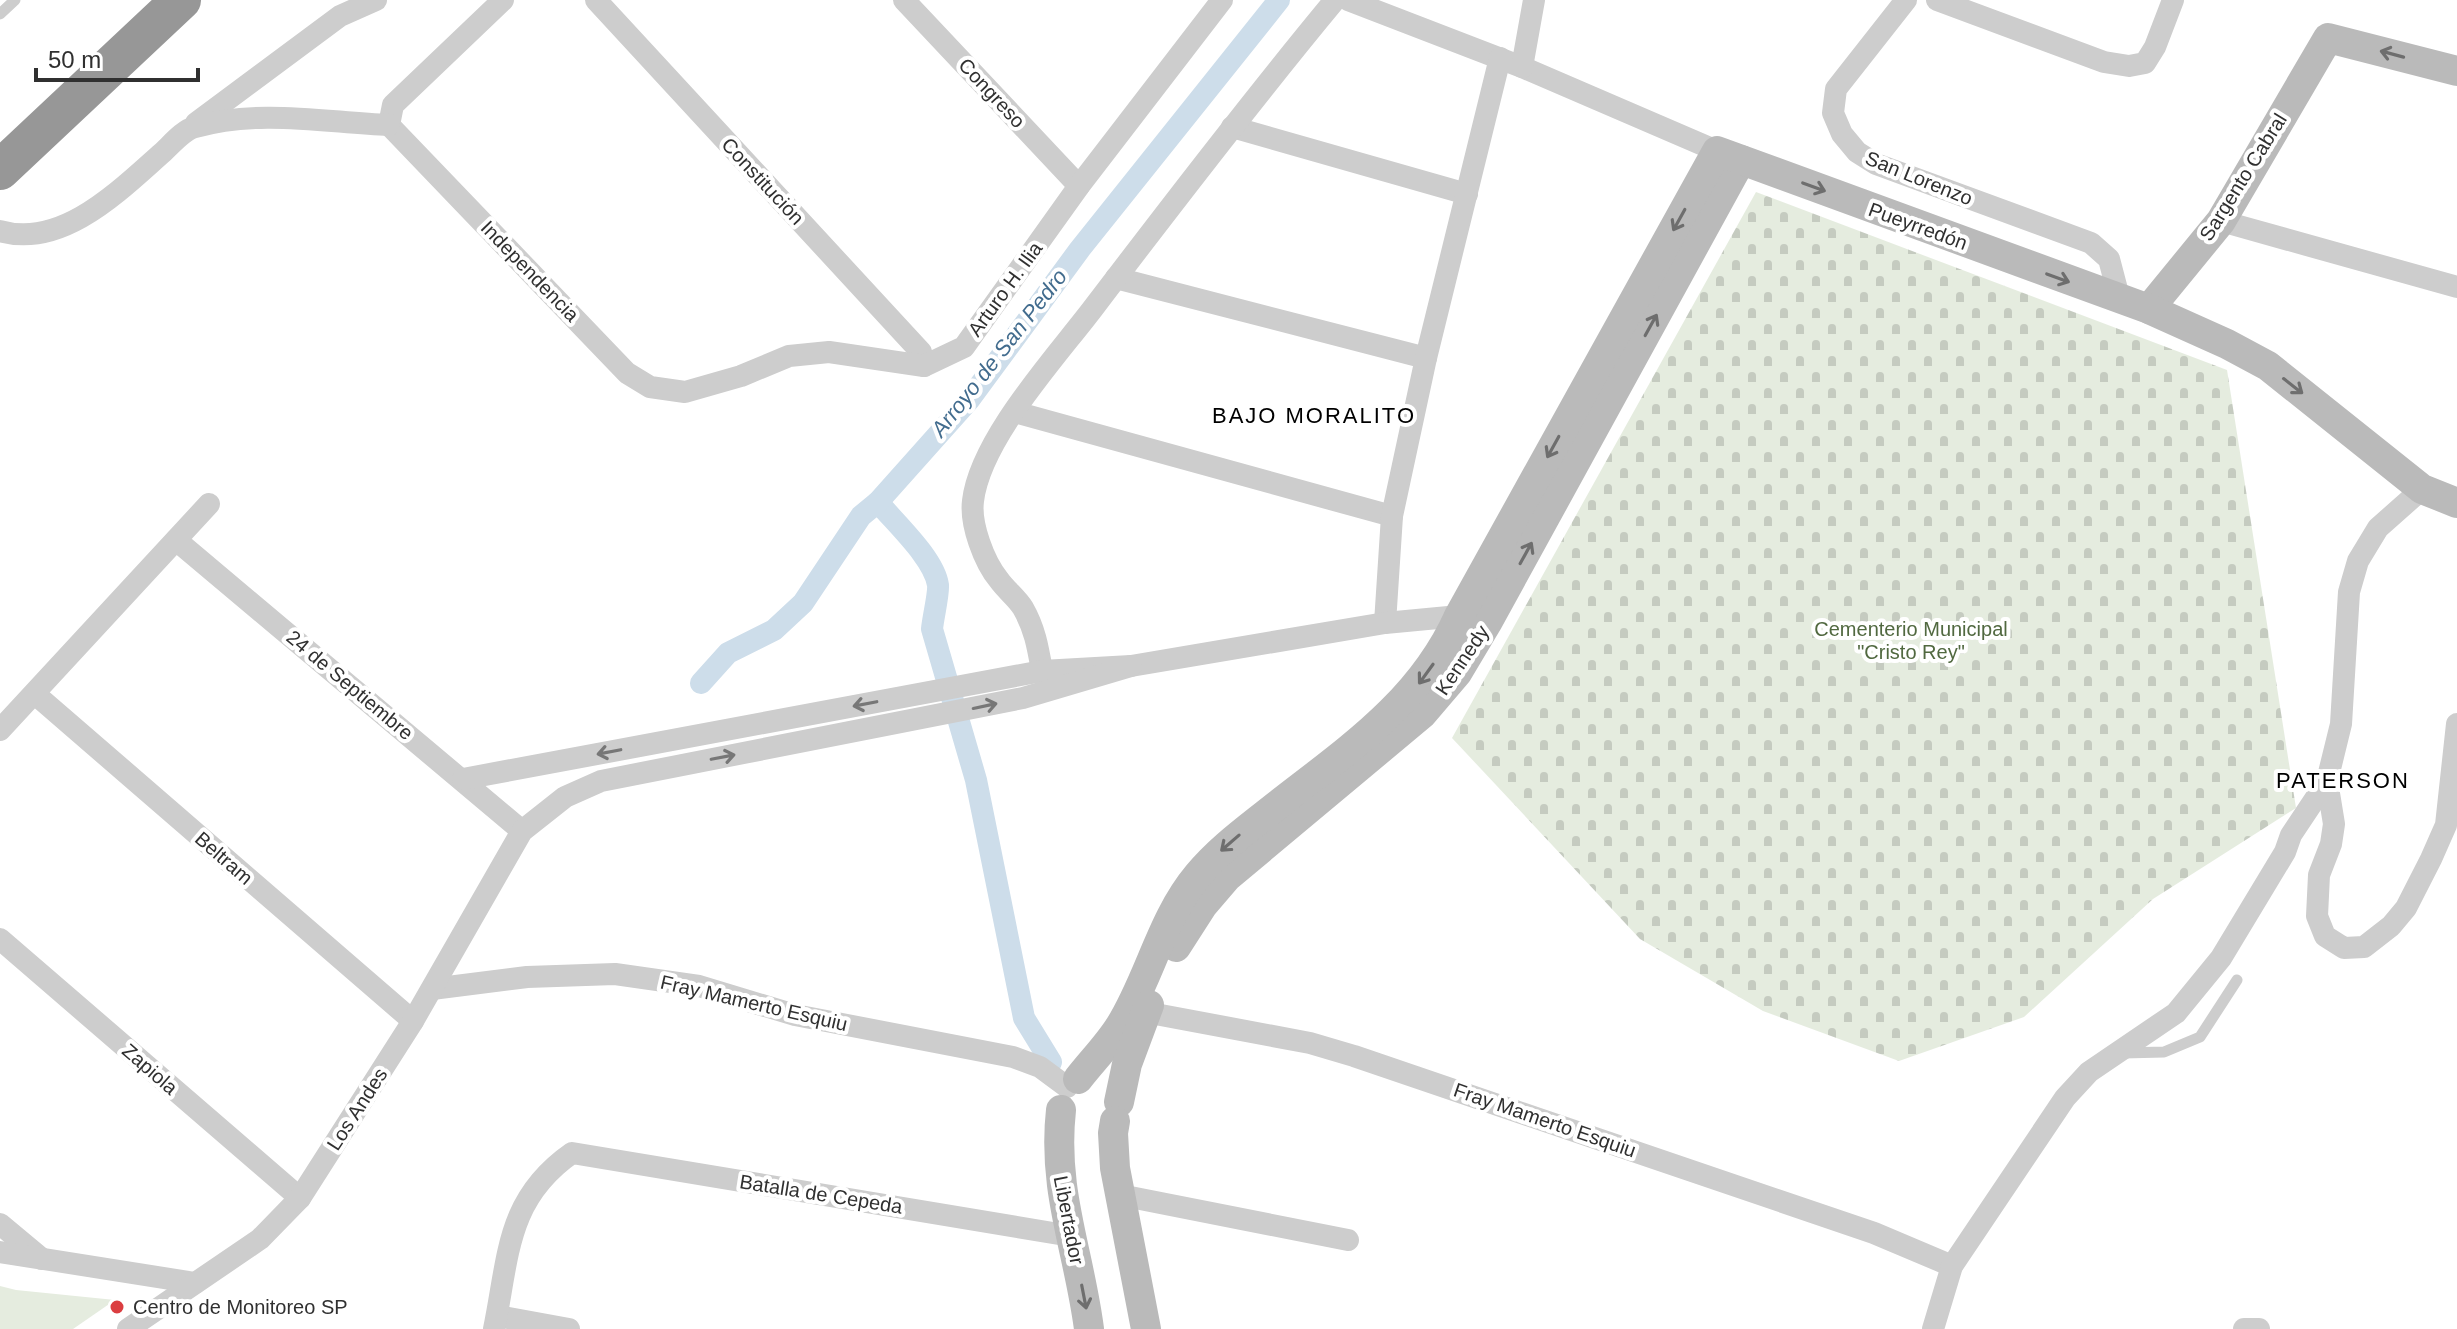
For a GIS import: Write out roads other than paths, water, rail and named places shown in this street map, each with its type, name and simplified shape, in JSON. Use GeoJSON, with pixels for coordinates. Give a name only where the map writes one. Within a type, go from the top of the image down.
{"type":"FeatureCollection","features":[{"type":"Feature","properties":{"kind":"highway"},"geometry":{"type":"LineString","coordinates":[[0,170],[181,0]]}},
{"type":"Feature","properties":{"kind":"street"},"geometry":{"type":"LineString","coordinates":[[0,231],[18,237],[52,233],[112,197],[190,128],[340,16],[376,0]]}},
{"type":"Feature","properties":{"kind":"street"},"geometry":{"type":"LineString","coordinates":[[190,128],[247,117],[292,116],[334,123],[389,125],[393,105],[503,0]]}},
{"type":"Feature","properties":{"kind":"street","name":"Constitución"},"geometry":{"type":"LineString","coordinates":[[596,0],[921,352],[924,366]]}},
{"type":"Feature","properties":{"kind":"street","name":"Congreso"},"geometry":{"type":"LineString","coordinates":[[904,0],[1079,186]]}},
{"type":"Feature","properties":{"kind":"street","name":"Arturo H. Ilia"},"geometry":{"type":"LineString","coordinates":[[924,366],[964,347],[1079,186],[1222,0]]}},
{"type":"Feature","properties":{"kind":"street"},"geometry":{"type":"LineString","coordinates":[[1042,671],[1036,635],[1021,605],[997,578],[979,545],[972,503],[983,464],[1015,412],[1116,278],[1335,0]]}},
{"type":"Feature","properties":{"kind":"street"},"geometry":{"type":"LineString","coordinates":[[1358,4],[1397,0]]}},
{"type":"Feature","properties":{"kind":"street"},"geometry":{"type":"LineString","coordinates":[[1522,67],[1534,0]]}},
{"type":"Feature","properties":{"kind":"street","name":"San Lorenzo"},"geometry":{"type":"LineString","coordinates":[[1906,0],[1836,89],[1833,113],[1842,134],[1857,152],[1876,164],[2091,243],[2109,259],[2120,301]]}},
{"type":"Feature","properties":{"kind":"street"},"geometry":{"type":"LineString","coordinates":[[1937,0],[2104,62],[2129,66],[2145,63],[2155,47],[2173,0]]}},
{"type":"Feature","properties":{"kind":"street","name":"Pueyrredón"},"geometry":{"type":"LineString","coordinates":[[1358,4],[1522,67],[1729,156],[2120,301],[2149,309],[2227,344],[2268,366],[2422,489],[2457,503]]}},
{"type":"Feature","properties":{"kind":"street","name":"Sargento Cabral"},"geometry":{"type":"LineString","coordinates":[[2149,309],[2221,221],[2328,38],[2457,71]]}},
{"type":"Feature","properties":{"kind":"street"},"geometry":{"type":"LineString","coordinates":[[1385,623],[1392,516],[1426,358],[1500,58]]}},
{"type":"Feature","properties":{"kind":"street","name":"Independencia"},"geometry":{"type":"LineString","coordinates":[[389,125],[627,373],[650,387],[685,392],[741,376],[789,356],[829,352],[924,366]]}},
{"type":"Feature","properties":{"kind":"street"},"geometry":{"type":"LineString","coordinates":[[1232,127],[1467,194]]}},
{"type":"Feature","properties":{"kind":"street","name":"Kennedy"},"geometry":{"type":"LineString","coordinates":[[1117,1111],[1137,1011],[1168,923],[1197,876],[1227,845],[1405,701],[1474,619],[1729,156]]}},
{"type":"Feature","properties":{"kind":"street"},"geometry":{"type":"LineString","coordinates":[[2221,221],[2457,287]]}},
{"type":"Feature","properties":{"kind":"street"},"geometry":{"type":"LineString","coordinates":[[1116,278],[1426,358]]}},
{"type":"Feature","properties":{"kind":"street"},"geometry":{"type":"LineString","coordinates":[[1015,412],[1392,516]]}},
{"type":"Feature","properties":{"kind":"street"},"geometry":{"type":"LineString","coordinates":[[1933,1329],[1952,1266],[2065,1098],[2089,1072],[2176,1013],[2221,958],[2285,852],[2291,835],[2327,781],[2341,724],[2349,592],[2358,561],[2378,528],[2422,489]]}},
{"type":"Feature","properties":{"kind":"street"},"geometry":{"type":"LineString","coordinates":[[0,730],[209,504]]}},
{"type":"Feature","properties":{"kind":"street","name":"24 de Septiembre"},"geometry":{"type":"LineString","coordinates":[[176,540],[522,831]]}},
{"type":"Feature","properties":{"kind":"street"},"geometry":{"type":"LineString","coordinates":[[463,779],[1042,671],[1131,666],[1385,623],[1474,619]]}},
{"type":"Feature","properties":{"kind":"street"},"geometry":{"type":"LineString","coordinates":[[522,831],[565,797],[601,781],[1023,698],[1131,666]]}},
{"type":"Feature","properties":{"kind":"street","name":"Beltram"},"geometry":{"type":"LineString","coordinates":[[35,694],[413,1021]]}},
{"type":"Feature","properties":{"kind":"street"},"geometry":{"type":"LineString","coordinates":[[2327,781],[2334,824],[2331,844],[2319,875],[2317,916],[2325,936],[2344,948],[2364,947],[2391,926],[2406,908],[2446,825],[2457,724]]}},
{"type":"Feature","properties":{"kind":"street","name":"Los Andes"},"geometry":{"type":"LineString","coordinates":[[128,1329],[260,1239],[300,1198],[413,1021],[522,831]]}},
{"type":"Feature","properties":{"kind":"street","name":"Zapiola"},"geometry":{"type":"LineString","coordinates":[[0,939],[300,1198]]}},
{"type":"Feature","properties":{"kind":"street","name":"Fray Mamerto Esquiu"},"geometry":{"type":"LineString","coordinates":[[432,989],[527,977],[615,974],[699,986],[795,1015],[1013,1057],[1040,1067],[1069,1092]]}},
{"type":"Feature","properties":{"kind":"street","name":"Kennedy"},"geometry":{"type":"LineString","coordinates":[[1069,1092],[1137,1011]]}},
{"type":"Feature","properties":{"kind":"street","name":"Fray Mamerto Esquiu"},"geometry":{"type":"LineString","coordinates":[[1137,1011],[1310,1043],[1354,1056],[1874,1233],[1952,1266]]}},
{"type":"Feature","properties":{"kind":"street"},"geometry":{"type":"LineString","coordinates":[[1117,1111],[1100,1132],[1081,1133],[1066,1122],[1069,1092],[1093,1076],[1102,1079],[1116,1092],[1117,1111],[1113,1145],[1146,1329]]}},
{"type":"Feature","properties":{"kind":"street","name":"Libertador"},"geometry":{"type":"LineString","coordinates":[[1069,1092],[1058,1165],[1089,1329]]}},
{"type":"Feature","properties":{"kind":"street","name":"Batalla de Cepeda"},"geometry":{"type":"LineString","coordinates":[[495,1322],[516,1222],[526,1197],[549,1169],[572,1153],[1071,1236]]}},
{"type":"Feature","properties":{"kind":"street"},"geometry":{"type":"LineString","coordinates":[[1120,1195],[1348,1240]]}},
{"type":"Feature","properties":{"kind":"street"},"geometry":{"type":"LineString","coordinates":[[0,1224],[45,1261]]}},
{"type":"Feature","properties":{"kind":"street"},"geometry":{"type":"LineString","coordinates":[[0,1252],[195,1283]]}},
{"type":"Feature","properties":{"kind":"street"},"geometry":{"type":"LineString","coordinates":[[495,1322],[569,1329]]}},
{"type":"Feature","properties":{"kind":"lane"},"geometry":{"type":"LineString","coordinates":[[0,14],[15,0]]}},
{"type":"Feature","properties":{"kind":"lane"},"geometry":{"type":"LineString","coordinates":[[2119,1053],[2164,1052],[2200,1037],[2237,980]]}},
{"type":"Feature","properties":{"kind":"waterway","name":"Arroyo de San Pedro"},"geometry":{"type":"LineString","coordinates":[[701,683],[728,653],[774,630],[803,603],[861,516],[878,502],[969,400],[1080,249],[1279,0]]}},
{"type":"Feature","properties":{"kind":"waterway"},"geometry":{"type":"LineString","coordinates":[[878,502],[922,552],[935,575],[938,589],[932,629],[976,780],[1024,1018],[1051,1062]]}},
{"type":"Feature","properties":{"kind":"place","name":"Centro de Monitoreo SP"},"geometry":{"type":"Point","coordinates":[117,1307]}},
{"type":"Feature","properties":{"kind":"district","name":"BAJO MORALITO"},"geometry":{"type":"Point","coordinates":[1314,415]}},
{"type":"Feature","properties":{"kind":"district","name":"PATERSON"},"geometry":{"type":"Point","coordinates":[2343,780]}},
{"type":"Feature","properties":{"kind":"park label","name":"Cementerio Municipal \"Cristo Rey\""},"geometry":{"type":"Point","coordinates":[1911,640]}}]}
